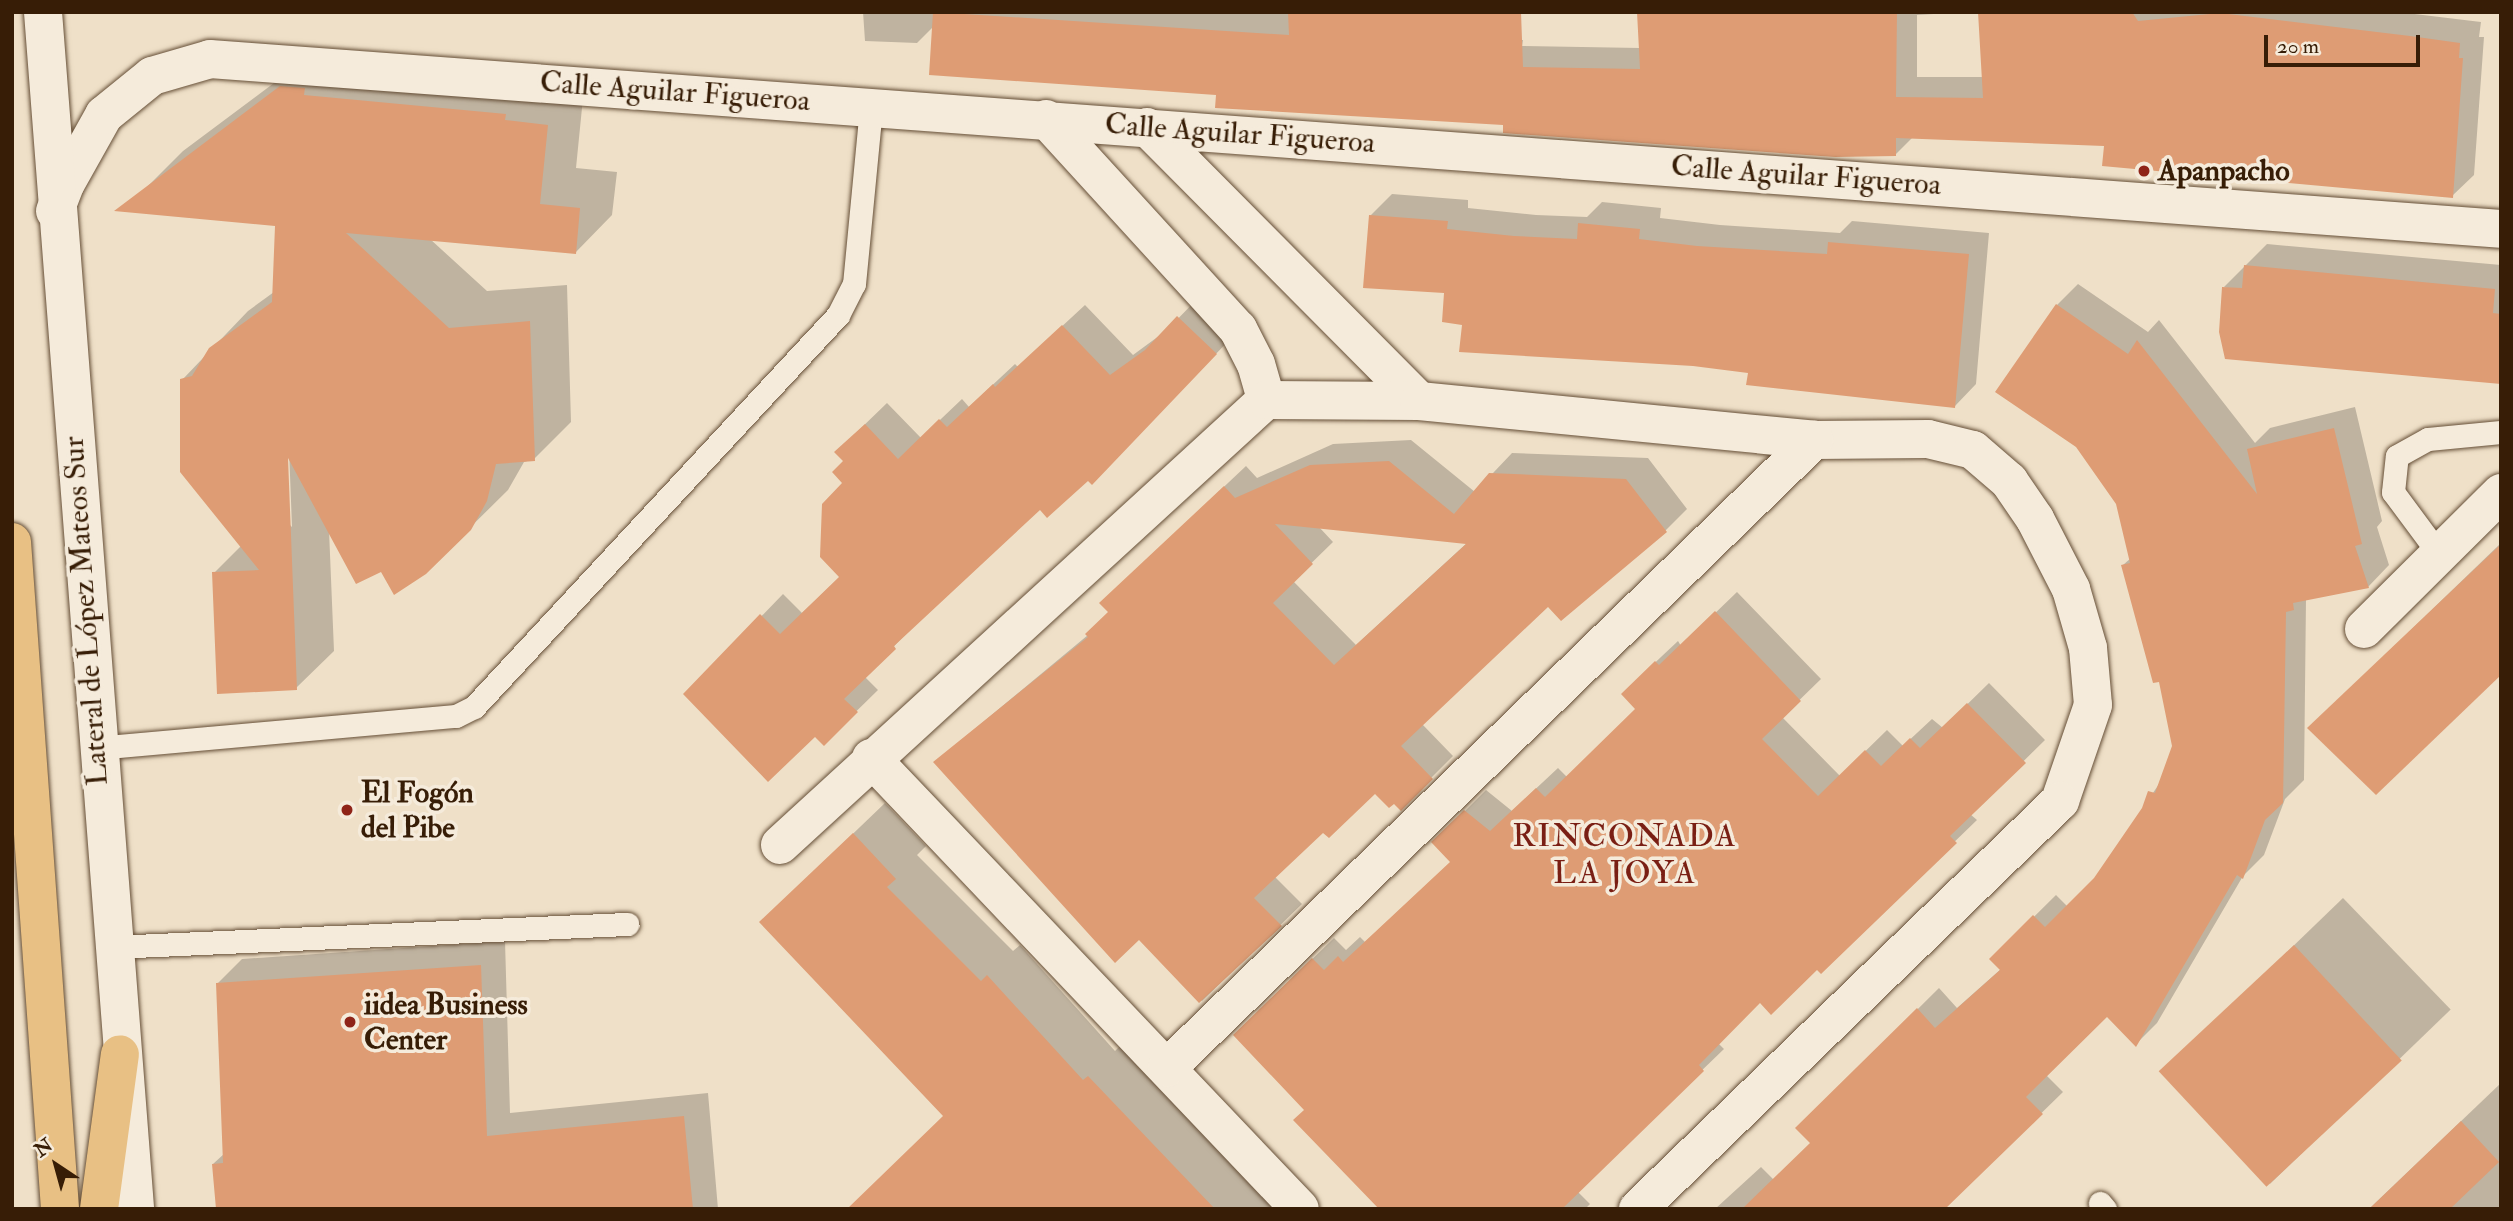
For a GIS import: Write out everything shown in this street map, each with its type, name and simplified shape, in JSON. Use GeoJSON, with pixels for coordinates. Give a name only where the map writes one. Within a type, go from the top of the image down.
{"type":"FeatureCollection","features":[{"type":"Feature","properties":{"kind":"main road"},"geometry":{"type":"LineString","coordinates":[[12,542],[60,1209]]}},
{"type":"Feature","properties":{"kind":"main road"},"geometry":{"type":"LineString","coordinates":[[99,1209],[120,1055]]}},
{"type":"Feature","properties":{"kind":"street","name":"Lateral de López Mateos Sur"},"geometry":{"type":"LineString","coordinates":[[43,12],[55,211],[96,748],[135,1209]]}},
{"type":"Feature","properties":{"kind":"street","name":"Calle Aguilar Figueroa"},"geometry":{"type":"LineString","coordinates":[[55,211],[65,183],[104,115],[152,76],[210,60],[871,106],[2501,229]]}},
{"type":"Feature","properties":{"kind":"street"},"geometry":{"type":"LineString","coordinates":[[1046,119],[1238,329],[1256,364],[1266,400]]}},
{"type":"Feature","properties":{"kind":"street"},"geometry":{"type":"LineString","coordinates":[[1147,127],[1419,401]]}},
{"type":"Feature","properties":{"kind":"street"},"geometry":{"type":"LineString","coordinates":[[780,845],[871,758],[1266,400],[1419,401],[1814,440],[1928,439],[1973,450],[2009,481],[2071,589],[2088,648],[2093,705],[2060,801],[1638,1209]]}},
{"type":"Feature","properties":{"kind":"street"},"geometry":{"type":"LineString","coordinates":[[1167,1068],[1814,440]]}},
{"type":"Feature","properties":{"kind":"street"},"geometry":{"type":"LineString","coordinates":[[2364,629],[2501,493]]}},
{"type":"Feature","properties":{"kind":"street"},"geometry":{"type":"LineString","coordinates":[[871,758],[1300,1209]]}},
{"type":"Feature","properties":{"kind":"lane"},"geometry":{"type":"LineString","coordinates":[[96,748],[456,716],[474,707],[838,315],[854,284],[871,106]]}},
{"type":"Feature","properties":{"kind":"lane"},"geometry":{"type":"LineString","coordinates":[[2439,554],[2393,492],[2397,456],[2428,439],[2501,432]]}},
{"type":"Feature","properties":{"kind":"lane"},"geometry":{"type":"LineString","coordinates":[[112,947],[627,924]]}},
{"type":"Feature","properties":{"kind":"building"},"geometry":{"type":"Polygon","coordinates":[[[933,12],[1289,35],[1288,12],[1521,12],[1523,67],[1640,69],[1637,12],[1897,12],[1896,97],[1983,98],[1978,12],[2132,12],[2138,21],[2220,13],[2410,36],[2460,43],[2459,58],[2463,58],[2453,198],[2102,166],[2104,146],[1896,138],[1896,156],[1835,157],[1503,133],[1503,125],[1215,108],[1216,95],[929,75],[933,12]]]}},
{"type":"Feature","properties":{"kind":"building"},"geometry":{"type":"Polygon","coordinates":[[[280,86],[305,88],[304,95],[506,114],[505,120],[548,125],[540,204],[580,208],[576,254],[346,233],[449,328],[530,321],[535,461],[496,464],[487,501],[471,530],[426,574],[394,595],[381,572],[356,584],[288,458],[297,690],[217,694],[212,572],[259,570],[180,472],[180,379],[192,376],[209,348],[272,302],[275,226],[114,211],[280,86]]]}},
{"type":"Feature","properties":{"kind":"building"},"geometry":{"type":"Polygon","coordinates":[[[1369,215],[1448,221],[1447,229],[1514,236],[1577,239],[1578,223],[1640,229],[1639,239],[1697,246],[1827,254],[1828,242],[1969,254],[1955,408],[1746,385],[1748,373],[1693,366],[1459,352],[1462,325],[1442,322],[1444,293],[1363,288],[1369,215]]]}},
{"type":"Feature","properties":{"kind":"building"},"geometry":{"type":"Polygon","coordinates":[[[2244,265],[2495,289],[2493,313],[2501,314],[2501,384],[2225,359],[2219,332],[2222,287],[2242,288],[2244,265]]]}},
{"type":"Feature","properties":{"kind":"building"},"geometry":{"type":"Polygon","coordinates":[[[2056,304],[2128,354],[2137,340],[2257,494],[2247,449],[2334,428],[2362,544],[2355,546],[2369,588],[2293,603],[2294,610],[2286,612],[2283,803],[2265,820],[2243,879],[2237,875],[2136,1047],[2107,1017],[2026,1097],[2043,1114],[1945,1209],[1742,1209],[1810,1143],[1795,1128],[1917,1008],[1935,1028],[2000,970],[1989,959],[2033,915],[2045,927],[2094,878],[2142,808],[2148,791],[2155,793],[2172,746],[2159,682],[2153,683],[2121,565],[2130,563],[2116,504],[2076,447],[1995,392],[2056,304]]]}},
{"type":"Feature","properties":{"kind":"building"},"geometry":{"type":"Polygon","coordinates":[[[1177,316],[1217,354],[1092,485],[1088,481],[1047,518],[1040,510],[894,646],[896,649],[844,699],[858,712],[824,746],[815,737],[768,782],[683,694],[760,614],[780,634],[839,577],[820,557],[822,504],[842,483],[832,472],[843,461],[834,452],[865,424],[898,459],[939,419],[947,427],[1062,325],[1110,375],[1145,350],[1177,316]]]}},
{"type":"Feature","properties":{"kind":"building"},"geometry":{"type":"Polygon","coordinates":[[[1389,461],[1454,514],[1489,473],[1626,479],[1667,532],[1561,621],[1548,607],[1401,746],[1433,779],[1401,811],[1394,804],[1389,808],[1375,794],[1329,838],[1323,833],[1254,898],[1282,926],[1199,1003],[1139,940],[1115,963],[933,762],[1088,637],[1085,634],[1108,612],[1099,603],[1224,486],[1235,498],[1310,465],[1389,461]],[[1275,524],[1313,564],[1273,603],[1334,665],[1466,544],[1275,524]]]}},
{"type":"Feature","properties":{"kind":"building"},"geometry":{"type":"Polygon","coordinates":[[[2501,544],[2501,675],[2376,795],[2307,728],[2501,544]]]}},
{"type":"Feature","properties":{"kind":"building"},"geometry":{"type":"Polygon","coordinates":[[[1715,611],[1801,701],[1762,739],[1818,796],[1865,750],[1881,766],[1910,738],[1920,748],[1967,703],[2026,763],[1950,836],[1957,843],[1821,974],[1817,970],[1771,1015],[1760,1003],[1699,1065],[1704,1071],[1562,1209],[1379,1209],[1293,1120],[1304,1110],[1233,1035],[1312,958],[1324,970],[1338,956],[1343,962],[1450,862],[1431,842],[1464,810],[1490,831],[1536,788],[1545,797],[1635,709],[1621,694],[1655,661],[1659,665],[1715,611]]]}},
{"type":"Feature","properties":{"kind":"building"},"geometry":{"type":"Polygon","coordinates":[[[853,833],[896,879],[887,887],[981,981],[987,975],[1083,1080],[1088,1076],[1215,1209],[847,1209],[943,1116],[759,922],[853,833]]]}},
{"type":"Feature","properties":{"kind":"building"},"geometry":{"type":"Polygon","coordinates":[[[2294,945],[2402,1061],[2266,1187],[2159,1071],[2294,945]]]}},
{"type":"Feature","properties":{"kind":"building"},"geometry":{"type":"Polygon","coordinates":[[[481,965],[487,1136],[684,1116],[693,1209],[216,1209],[212,1164],[223,1163],[216,983],[481,965]]]}},
{"type":"Feature","properties":{"kind":"building"},"geometry":{"type":"Polygon","coordinates":[[[2461,1121],[2499,1162],[2450,1209],[2369,1209],[2461,1121]]]}},
{"type":"Feature","properties":{"kind":"place","name":"Apanpacho"},"geometry":{"type":"Point","coordinates":[2144,171]}},
{"type":"Feature","properties":{"kind":"place","name":"El Fogón del Pibe"},"geometry":{"type":"Point","coordinates":[347,810]}},
{"type":"Feature","properties":{"kind":"place","name":"iidea Business Center"},"geometry":{"type":"Point","coordinates":[350,1022]}},
{"type":"Feature","properties":{"kind":"district","name":"RINCONADA LA JOYA"},"geometry":{"type":"Point","coordinates":[1625,856]}}]}
